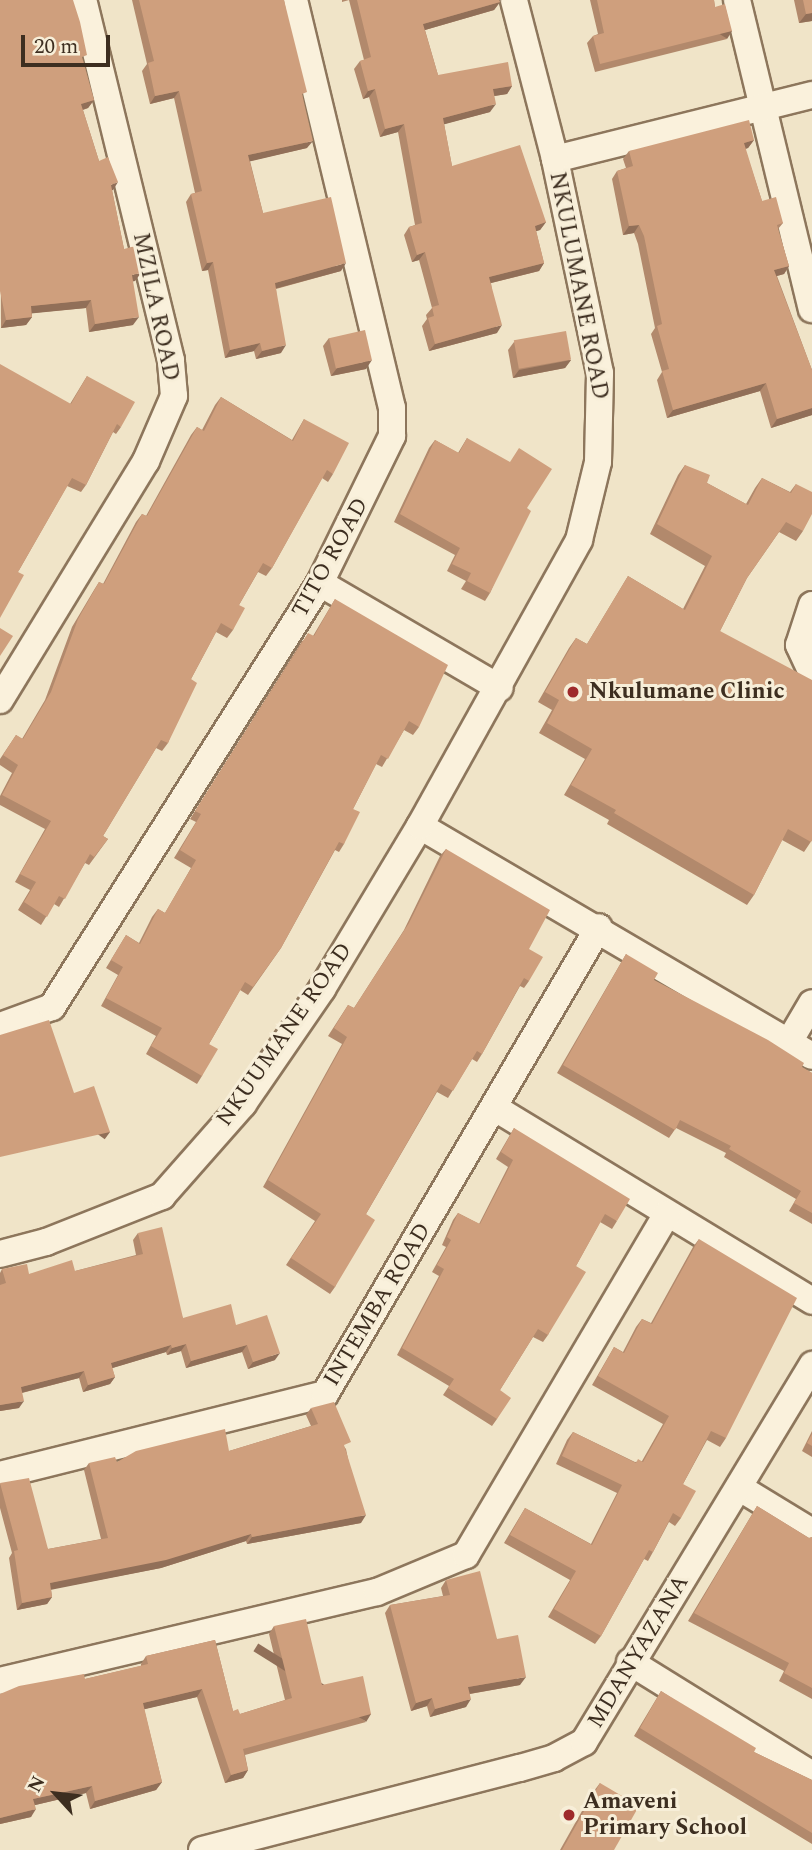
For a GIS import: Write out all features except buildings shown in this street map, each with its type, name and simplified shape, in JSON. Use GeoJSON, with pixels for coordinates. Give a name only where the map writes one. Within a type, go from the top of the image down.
{"type":"FeatureCollection","features":[{"type":"Feature","properties":{"kind":"street","name":"MZILA ROAD"},"geometry":{"type":"LineString","coordinates":[[0,700],[146,461],[174,396],[171,360],[83,0]]}},
{"type":"Feature","properties":{"kind":"street","name":"TITO ROAD"},"geometry":{"type":"LineString","coordinates":[[0,1026],[52,1007],[320,583],[383,461],[392,436],[391,408],[294,0]]}},
{"type":"Feature","properties":{"kind":"street","name":"NKULUMANE ROAD"},"geometry":{"type":"LineString","coordinates":[[420,827],[500,688],[579,540],[598,462],[600,373],[555,159],[514,0]]}},
{"type":"Feature","properties":{"kind":"street"},"geometry":{"type":"LineString","coordinates":[[737,0],[812,309]]}},
{"type":"Feature","properties":{"kind":"street"},"geometry":{"type":"LineString","coordinates":[[555,159],[812,95]]}},
{"type":"Feature","properties":{"kind":"street"},"geometry":{"type":"LineString","coordinates":[[320,583],[500,688]]}},
{"type":"Feature","properties":{"kind":"street"},"geometry":{"type":"LineString","coordinates":[[812,605],[799,645],[812,673]]}},
{"type":"Feature","properties":{"kind":"street"},"geometry":{"type":"LineString","coordinates":[[420,827],[598,927],[812,1056]]}},
{"type":"Feature","properties":{"kind":"street","name":"NKUUMANE ROAD"},"geometry":{"type":"LineString","coordinates":[[0,1254],[46,1242],[162,1196],[243,1104],[322,989],[420,827]]}},
{"type":"Feature","properties":{"kind":"street","name":"INTEMBA ROAD"},"geometry":{"type":"LineString","coordinates":[[0,1475],[325,1394],[495,1108],[598,927]]}},
{"type":"Feature","properties":{"kind":"street"},"geometry":{"type":"LineString","coordinates":[[789,1042],[812,1003]]}},
{"type":"Feature","properties":{"kind":"street"},"geometry":{"type":"LineString","coordinates":[[495,1108],[812,1301]]}},
{"type":"Feature","properties":{"kind":"street"},"geometry":{"type":"LineString","coordinates":[[0,1681],[377,1592],[466,1555],[667,1213]]}},
{"type":"Feature","properties":{"kind":"street","name":"MDANYAZANA"},"geometry":{"type":"LineString","coordinates":[[202,1850],[554,1758],[584,1742],[812,1365]]}},
{"type":"Feature","properties":{"kind":"street"},"geometry":{"type":"LineString","coordinates":[[740,1488],[812,1532]]}},
{"type":"Feature","properties":{"kind":"street"},"geometry":{"type":"LineString","coordinates":[[631,1662],[812,1775]]}},
{"type":"Feature","properties":{"kind":"place","name":"Nkulumane Clinic"},"geometry":{"type":"Point","coordinates":[573,692]}},
{"type":"Feature","properties":{"kind":"place","name":"Amaveni Primary School"},"geometry":{"type":"Point","coordinates":[569,1815]}}]}
